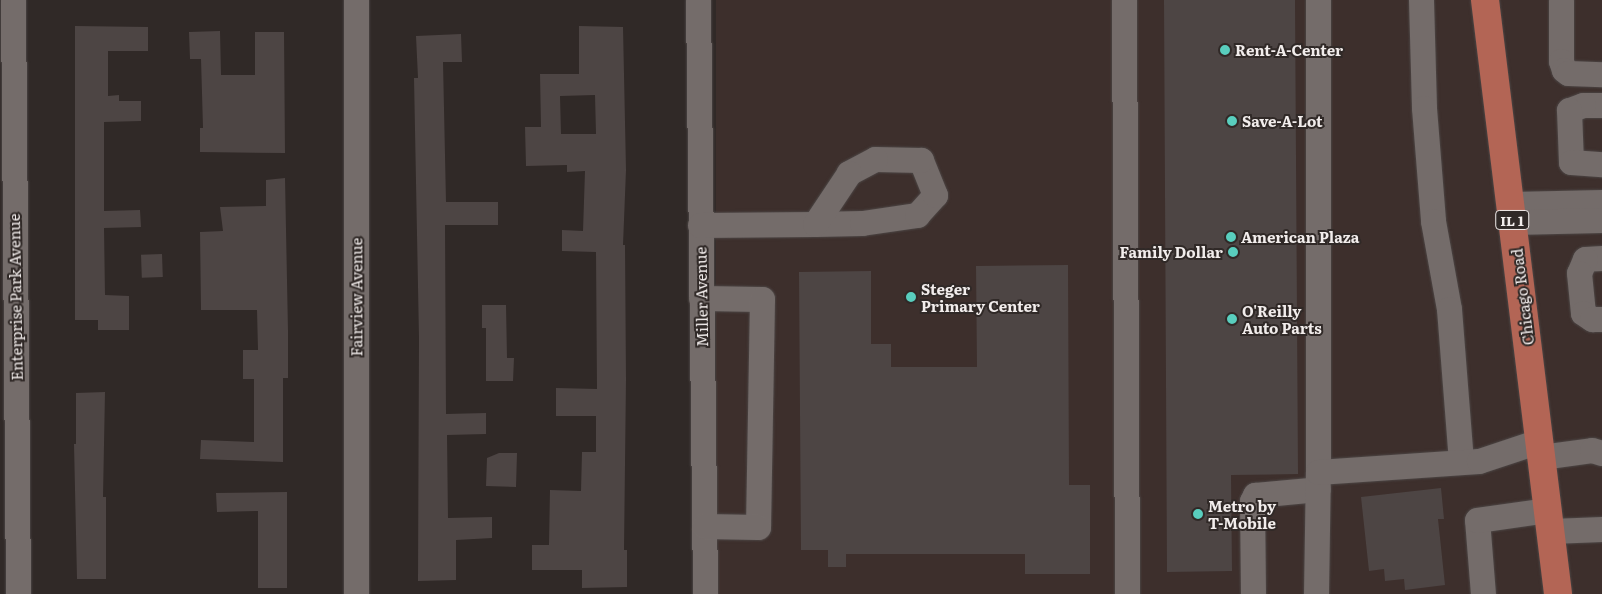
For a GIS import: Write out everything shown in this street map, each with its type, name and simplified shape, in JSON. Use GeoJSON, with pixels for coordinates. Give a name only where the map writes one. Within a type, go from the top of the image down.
{"type":"FeatureCollection","features":[{"type":"Feature","properties":{"kind":"main road","name":"Chicago Road"},"geometry":{"type":"LineString","coordinates":[[1485,0],[1558,594]]}},
{"type":"Feature","properties":{"kind":"street","name":"Enterprise Park Avenue"},"geometry":{"type":"LineString","coordinates":[[13,0],[9,513],[18,594]]}},
{"type":"Feature","properties":{"kind":"street","name":"Fairview Avenue"},"geometry":{"type":"LineString","coordinates":[[356,0],[356,594]]}},
{"type":"Feature","properties":{"kind":"street","name":"Miller Avenue"},"geometry":{"type":"LineString","coordinates":[[698,0],[705,594]]}},
{"type":"Feature","properties":{"kind":"street"},"geometry":{"type":"LineString","coordinates":[[1124,0],[1127,594]]}},
{"type":"Feature","properties":{"kind":"street"},"geometry":{"type":"LineString","coordinates":[[1316,594],[1318,481],[1318,0]]}},
{"type":"Feature","properties":{"kind":"street"},"geometry":{"type":"LineString","coordinates":[[1421,0],[1424,108],[1433,221],[1449,309],[1461,462]]}},
{"type":"Feature","properties":{"kind":"street"},"geometry":{"type":"LineString","coordinates":[[1561,0],[1561,61],[1564,70],[1568,73],[1602,74]]}},
{"type":"Feature","properties":{"kind":"street"},"geometry":{"type":"LineString","coordinates":[[1602,105],[1583,105],[1569,110],[1571,162],[1602,164]]}},
{"type":"Feature","properties":{"kind":"street"},"geometry":{"type":"LineString","coordinates":[[1511,213],[1602,202]]}},
{"type":"Feature","properties":{"kind":"street"},"geometry":{"type":"LineString","coordinates":[[1511,213],[1602,220]]}},
{"type":"Feature","properties":{"kind":"street"},"geometry":{"type":"LineString","coordinates":[[700,225],[815,224]]}},
{"type":"Feature","properties":{"kind":"street"},"geometry":{"type":"LineString","coordinates":[[1602,258],[1584,259],[1578,273],[1582,313],[1592,319],[1602,319]]}},
{"type":"Feature","properties":{"kind":"street"},"geometry":{"type":"LineString","coordinates":[[701,298],[762,299],[758,527],[704,526]]}},
{"type":"Feature","properties":{"kind":"street"},"geometry":{"type":"LineString","coordinates":[[1253,594],[1252,501],[1255,495],[1318,481],[1479,461],[1540,449],[1592,450],[1602,453]]}},
{"type":"Feature","properties":{"kind":"street"},"geometry":{"type":"LineString","coordinates":[[1483,594],[1477,520],[1549,520],[1602,528]]}},
{"type":"Feature","properties":{"kind":"shaded area"},"geometry":{"type":"Polygon","coordinates":[[[716,0],[1602,0],[1602,594],[716,594],[716,0]]]}},
{"type":"Feature","properties":{"kind":"building","name":"American Plaza"},"geometry":{"type":"Polygon","coordinates":[[[1164,0],[1295,0],[1298,474],[1231,475],[1232,571],[1167,572],[1164,0]]]}},
{"type":"Feature","properties":{"kind":"building"},"geometry":{"type":"Polygon","coordinates":[[[75,26],[148,27],[148,51],[108,51],[108,96],[119,95],[119,101],[141,101],[141,121],[104,122],[104,211],[140,210],[141,227],[104,228],[105,295],[129,296],[129,330],[98,330],[98,320],[75,320],[75,26]]]}},
{"type":"Feature","properties":{"kind":"building"},"geometry":{"type":"Polygon","coordinates":[[[579,26],[623,27],[626,170],[623,245],[625,245],[626,379],[624,550],[627,550],[627,587],[582,588],[582,570],[532,570],[532,545],[549,545],[550,490],[581,491],[582,452],[596,452],[596,416],[556,416],[556,388],[597,389],[596,252],[562,251],[562,230],[583,231],[585,171],[567,172],[567,165],[526,166],[525,127],[541,127],[540,74],[579,74],[579,26]],[[595,95],[560,96],[561,134],[596,134],[595,95]]]}},
{"type":"Feature","properties":{"kind":"building"},"geometry":{"type":"Polygon","coordinates":[[[220,31],[221,75],[255,75],[255,32],[284,32],[285,153],[200,152],[200,128],[203,128],[201,59],[190,59],[189,32],[220,31]]]}},
{"type":"Feature","properties":{"kind":"building"},"geometry":{"type":"Polygon","coordinates":[[[461,34],[462,62],[443,62],[446,202],[498,202],[498,225],[445,225],[446,414],[486,413],[486,434],[447,435],[448,518],[492,517],[492,538],[456,540],[456,580],[418,581],[419,338],[414,78],[418,78],[416,36],[461,34]]]}},
{"type":"Feature","properties":{"kind":"building"},"geometry":{"type":"Polygon","coordinates":[[[285,178],[288,378],[283,378],[283,462],[200,459],[201,440],[254,442],[254,379],[243,379],[243,350],[258,350],[257,310],[201,310],[200,232],[223,231],[220,207],[266,206],[266,180],[285,178]]]}},
{"type":"Feature","properties":{"kind":"building"},"geometry":{"type":"Polygon","coordinates":[[[162,254],[163,277],[142,278],[141,255],[162,254]]]}},
{"type":"Feature","properties":{"kind":"building"},"geometry":{"type":"Polygon","coordinates":[[[1068,265],[1069,485],[1090,485],[1090,574],[1025,574],[1025,554],[846,554],[846,567],[828,567],[828,550],[801,550],[799,272],[871,271],[871,344],[891,344],[891,367],[977,367],[976,266],[1068,265]]]}},
{"type":"Feature","properties":{"kind":"building"},"geometry":{"type":"Polygon","coordinates":[[[482,305],[506,305],[507,358],[514,358],[513,381],[486,381],[486,328],[482,328],[482,305]]]}},
{"type":"Feature","properties":{"kind":"building"},"geometry":{"type":"Polygon","coordinates":[[[105,392],[103,497],[106,497],[106,579],[77,579],[74,444],[76,444],[76,393],[105,392]]]}},
{"type":"Feature","properties":{"kind":"building"},"geometry":{"type":"Polygon","coordinates":[[[499,453],[517,453],[516,487],[486,486],[487,458],[499,453]]]}},
{"type":"Feature","properties":{"kind":"building"},"geometry":{"type":"Polygon","coordinates":[[[1441,488],[1444,519],[1438,519],[1445,585],[1405,590],[1404,579],[1385,581],[1384,569],[1369,571],[1361,497],[1441,488]]]}},
{"type":"Feature","properties":{"kind":"building"},"geometry":{"type":"Polygon","coordinates":[[[287,492],[287,588],[258,588],[258,511],[217,512],[216,493],[287,492]]]}},
{"type":"Feature","properties":{"kind":"place","name":"Rent-A-Center"},"geometry":{"type":"Point","coordinates":[1225,50]}},
{"type":"Feature","properties":{"kind":"place","name":"Save-A-Lot"},"geometry":{"type":"Point","coordinates":[1232,121]}},
{"type":"Feature","properties":{"kind":"place","name":"American Plaza"},"geometry":{"type":"Point","coordinates":[1231,237]}},
{"type":"Feature","properties":{"kind":"place","name":"Family Dollar"},"geometry":{"type":"Point","coordinates":[1233,252]}},
{"type":"Feature","properties":{"kind":"place","name":"Steger Primary Center"},"geometry":{"type":"Point","coordinates":[911,297]}},
{"type":"Feature","properties":{"kind":"place","name":"O'Reilly Auto Parts"},"geometry":{"type":"Point","coordinates":[1232,319]}},
{"type":"Feature","properties":{"kind":"place","name":"Metro by T-Mobile"},"geometry":{"type":"Point","coordinates":[1198,514]}}]}
